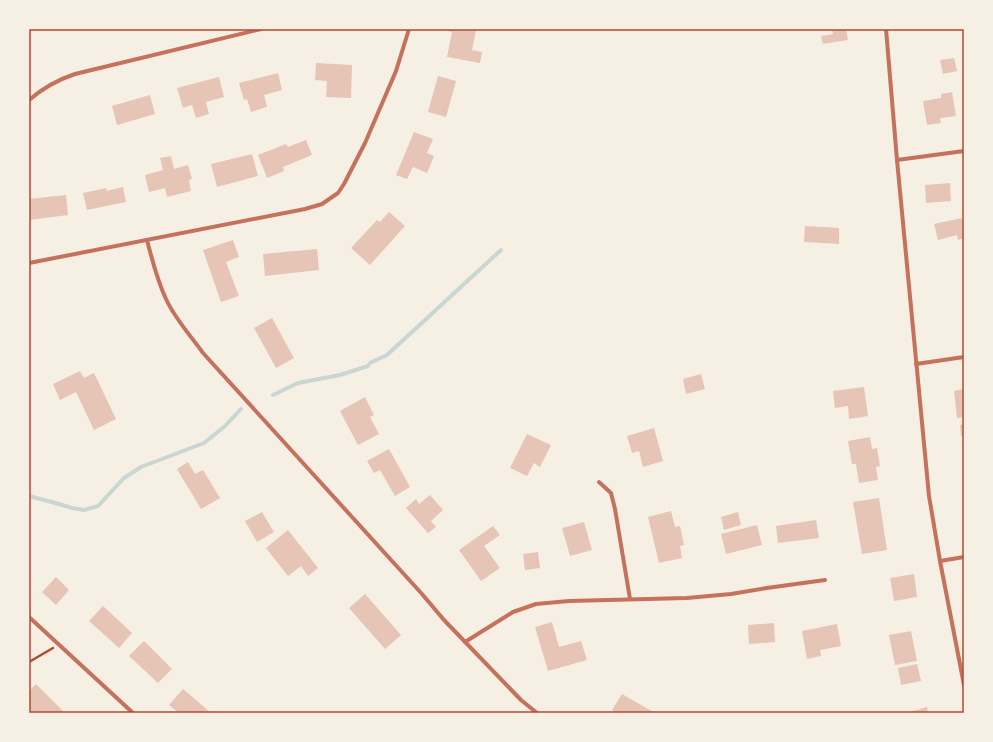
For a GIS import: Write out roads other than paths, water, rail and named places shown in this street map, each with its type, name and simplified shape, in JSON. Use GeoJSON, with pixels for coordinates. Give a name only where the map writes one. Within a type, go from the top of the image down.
{"type":"FeatureCollection","features":[{"type":"Feature","properties":{"kind":"street"},"geometry":{"type":"LineString","coordinates":[[29,100],[40,91],[59,80],[75,74],[261,29]]}},
{"type":"Feature","properties":{"kind":"street"},"geometry":{"type":"LineString","coordinates":[[29,263],[305,209],[322,204],[338,193],[365,143],[396,71],[409,29]]}},
{"type":"Feature","properties":{"kind":"street"},"geometry":{"type":"LineString","coordinates":[[886,29],[929,496],[964,685]]}},
{"type":"Feature","properties":{"kind":"street"},"geometry":{"type":"LineString","coordinates":[[897,160],[964,151]]}},
{"type":"Feature","properties":{"kind":"street"},"geometry":{"type":"LineString","coordinates":[[147,240],[154,268],[166,299],[176,317],[203,353],[444,620],[522,700],[537,713]]}},
{"type":"Feature","properties":{"kind":"street"},"geometry":{"type":"LineString","coordinates":[[916,364],[964,358]]}},
{"type":"Feature","properties":{"kind":"street"},"geometry":{"type":"LineString","coordinates":[[599,482],[611,493],[630,599]]}},
{"type":"Feature","properties":{"kind":"street"},"geometry":{"type":"LineString","coordinates":[[940,561],[964,558]]}},
{"type":"Feature","properties":{"kind":"street"},"geometry":{"type":"LineString","coordinates":[[465,642],[513,612],[536,604],[569,601],[687,598],[730,594],[825,580]]}},
{"type":"Feature","properties":{"kind":"street"},"geometry":{"type":"LineString","coordinates":[[29,617],[133,713]]}},
{"type":"Feature","properties":{"kind":"waterway"},"geometry":{"type":"LineString","coordinates":[[273,395],[298,383],[340,375],[368,366],[370,363],[387,355],[501,250]]}},
{"type":"Feature","properties":{"kind":"waterway"},"geometry":{"type":"LineString","coordinates":[[29,496],[84,510],[98,506],[124,478],[141,467],[204,443],[224,427],[241,409]]}}]}
